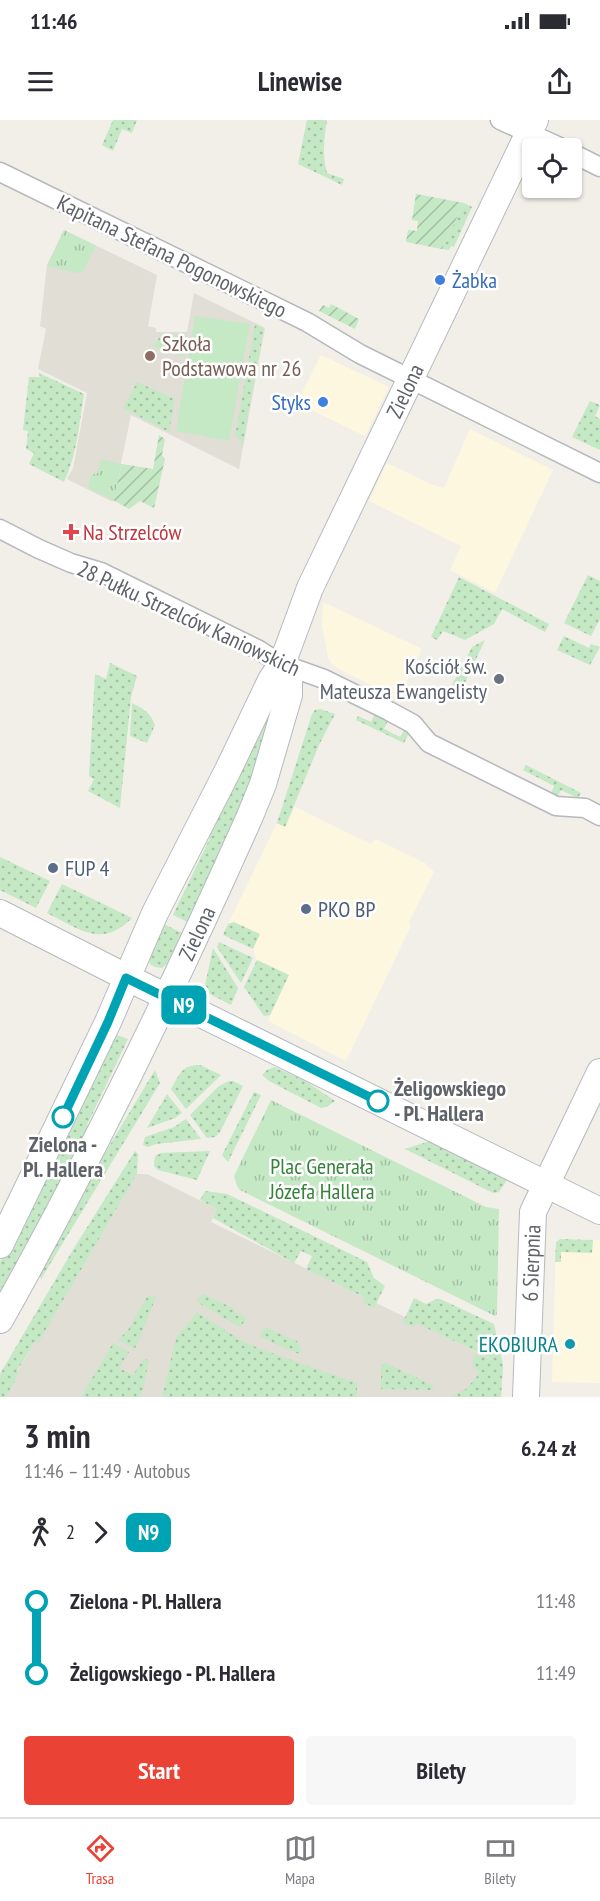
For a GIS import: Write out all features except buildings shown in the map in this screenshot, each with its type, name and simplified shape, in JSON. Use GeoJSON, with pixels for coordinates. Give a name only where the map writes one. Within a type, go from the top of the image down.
{"type":"FeatureCollection","features":[{"type":"Feature","properties":{"kind":"street"},"geometry":{"type":"LineString","coordinates":[[500,120],[532,126],[548,138]]}},
{"type":"Feature","properties":{"kind":"street","name":"Zielona"},"geometry":{"type":"LineString","coordinates":[[0,1245],[108,1022],[155,913],[271,680],[282,664],[310,588],[532,126]]}},
{"type":"Feature","properties":{"kind":"street"},"geometry":{"type":"LineString","coordinates":[[582,158],[600,167]]}},
{"type":"Feature","properties":{"kind":"street","name":"Kapitana Stefana Pogonowskiego"},"geometry":{"type":"LineString","coordinates":[[0,172],[308,322],[336,340],[410,379],[600,473]]}},
{"type":"Feature","properties":{"kind":"street","name":"28 Pułku Strzelców Kaniowskich"},"geometry":{"type":"LineString","coordinates":[[0,529],[71,563],[101,572],[259,650],[282,664],[324,679],[389,711],[413,724],[429,743],[556,806],[585,808],[600,816]]}},
{"type":"Feature","properties":{"kind":"street","name":"Zielona"},"geometry":{"type":"LineString","coordinates":[[0,1320],[106,1122],[237,846],[263,784],[289,695],[289,682],[282,664]]}},
{"type":"Feature","properties":{"kind":"street"},"geometry":{"type":"LineString","coordinates":[[0,913],[126,978],[600,1211]]}},
{"type":"Feature","properties":{"kind":"street","name":"6 Sierpnia"},"geometry":{"type":"LineString","coordinates":[[526,1397],[532,1218],[600,1072]]}},
{"type":"Feature","properties":{"kind":"shaded area","name":"Szkoła Podstawowa nr 26"},"geometry":{"type":"Polygon","coordinates":[[[64,230],[157,275],[148,326],[156,328],[156,332],[187,332],[194,293],[265,328],[239,469],[131,415],[113,502],[67,479],[73,468],[87,393],[38,369],[46,329],[40,326],[47,265],[64,230]]]}},
{"type":"Feature","properties":{"kind":"shaded area"},"geometry":{"type":"Polygon","coordinates":[[[321,355],[389,387],[365,436],[297,403],[321,355]]]}},
{"type":"Feature","properties":{"kind":"shaded area"},"geometry":{"type":"Polygon","coordinates":[[[470,429],[553,470],[495,593],[450,570],[461,546],[369,501],[387,463],[430,484],[444,488],[470,429]]]}},
{"type":"Feature","properties":{"kind":"shaded area"},"geometry":{"type":"Polygon","coordinates":[[[323,602],[422,649],[399,699],[331,663],[322,626],[323,602]]]}},
{"type":"Feature","properties":{"kind":"shaded area"},"geometry":{"type":"Polygon","coordinates":[[[295,807],[371,844],[376,839],[425,863],[434,872],[409,922],[411,926],[346,1061],[268,1021],[289,975],[257,960],[253,949],[223,935],[277,823],[286,827],[295,807]]]}},
{"type":"Feature","properties":{"kind":"shaded area"},"geometry":{"type":"Polygon","coordinates":[[[137,1174],[147,1174],[217,1209],[211,1222],[503,1365],[501,1397],[6,1397],[19,1374],[17,1372],[35,1342],[38,1342],[137,1174]]]}},
{"type":"Feature","properties":{"kind":"shaded area"},"geometry":{"type":"Polygon","coordinates":[[[560,1239],[600,1240],[600,1383],[552,1382],[556,1242],[560,1239]]]}},
{"type":"Feature","properties":{"kind":"green space"},"geometry":{"type":"Polygon","coordinates":[[[113,120],[137,120],[132,133],[122,129],[113,151],[102,145],[113,120]]]}},
{"type":"Feature","properties":{"kind":"green space"},"geometry":{"type":"Polygon","coordinates":[[[307,120],[327,120],[324,146],[325,166],[327,173],[344,179],[342,185],[298,164],[307,120]]]}},
{"type":"Feature","properties":{"kind":"green space"},"geometry":{"type":"Polygon","coordinates":[[[416,194],[464,203],[442,249],[406,242],[408,230],[417,231],[418,221],[412,220],[416,194]]]}},
{"type":"Feature","properties":{"kind":"green space"},"geometry":{"type":"Polygon","coordinates":[[[464,203],[472,207],[454,247],[451,246],[449,250],[442,249],[464,203]]]}},
{"type":"Feature","properties":{"kind":"green space"},"geometry":{"type":"Polygon","coordinates":[[[64,230],[96,246],[83,272],[78,273],[47,266],[64,230]]]}},
{"type":"Feature","properties":{"kind":"green space"},"geometry":{"type":"Polygon","coordinates":[[[331,304],[359,319],[355,329],[319,311],[323,305],[329,308],[331,304]]]}},
{"type":"Feature","properties":{"kind":"green space"},"geometry":{"type":"Polygon","coordinates":[[[195,316],[250,324],[229,441],[176,431],[195,316]]]}},
{"type":"Feature","properties":{"kind":"green space"},"geometry":{"type":"Polygon","coordinates":[[[255,324],[264,328],[243,443],[235,436],[255,324]]]}},
{"type":"Feature","properties":{"kind":"green space"},"geometry":{"type":"Polygon","coordinates":[[[161,334],[186,335],[183,356],[154,347],[161,334]]]}},
{"type":"Feature","properties":{"kind":"green space"},"geometry":{"type":"Polygon","coordinates":[[[39,373],[84,394],[75,450],[64,482],[29,464],[34,453],[26,449],[28,431],[23,430],[29,377],[40,377],[39,373]]]}},
{"type":"Feature","properties":{"kind":"green space"},"geometry":{"type":"Polygon","coordinates":[[[137,382],[175,399],[169,432],[123,408],[137,382]]]}},
{"type":"Feature","properties":{"kind":"green space"},"geometry":{"type":"Polygon","coordinates":[[[590,401],[600,405],[595,416],[600,419],[600,450],[572,437],[590,401]]]}},
{"type":"Feature","properties":{"kind":"green space"},"geometry":{"type":"Polygon","coordinates":[[[159,435],[165,439],[162,455],[165,459],[154,508],[140,501],[129,509],[113,500],[122,464],[153,469],[159,435]]]}},
{"type":"Feature","properties":{"kind":"green space"},"geometry":{"type":"Polygon","coordinates":[[[100,459],[122,464],[113,500],[88,488],[91,475],[98,473],[100,459]]]}},
{"type":"Feature","properties":{"kind":"green space"},"geometry":{"type":"Polygon","coordinates":[[[588,575],[600,581],[600,619],[591,636],[564,623],[588,575]]]}},
{"type":"Feature","properties":{"kind":"green space"},"geometry":{"type":"Polygon","coordinates":[[[459,577],[549,624],[545,632],[502,609],[494,624],[465,640],[443,631],[437,640],[431,637],[459,577]]]}},
{"type":"Feature","properties":{"kind":"green space"},"geometry":{"type":"Polygon","coordinates":[[[564,636],[589,648],[591,644],[600,647],[590,665],[557,650],[564,636]]]}},
{"type":"Feature","properties":{"kind":"green space"},"geometry":{"type":"Polygon","coordinates":[[[485,640],[462,689],[452,685],[472,647],[485,640]]]}},
{"type":"Feature","properties":{"kind":"green space"},"geometry":{"type":"Polygon","coordinates":[[[110,663],[137,676],[131,697],[120,808],[88,791],[94,779],[89,776],[95,674],[106,679],[110,663]]]}},
{"type":"Feature","properties":{"kind":"green space"},"geometry":{"type":"Polygon","coordinates":[[[282,685],[248,797],[188,922],[173,915],[210,838],[203,835],[282,685]]]}},
{"type":"Feature","properties":{"kind":"green space"},"geometry":{"type":"Polygon","coordinates":[[[132,703],[146,711],[155,725],[147,743],[130,736],[132,703]]]}},
{"type":"Feature","properties":{"kind":"green space"},"geometry":{"type":"Polygon","coordinates":[[[320,709],[335,714],[319,745],[285,827],[277,823],[312,714],[315,710],[320,709]]]}},
{"type":"Feature","properties":{"kind":"green space"},"geometry":{"type":"Polygon","coordinates":[[[376,712],[389,718],[384,729],[400,737],[406,727],[411,729],[404,743],[356,720],[358,716],[371,722],[376,712]]]}},
{"type":"Feature","properties":{"kind":"green space"},"geometry":{"type":"Polygon","coordinates":[[[526,765],[581,793],[578,798],[561,790],[556,800],[550,796],[554,786],[523,770],[526,765]]]}},
{"type":"Feature","properties":{"kind":"green space"},"geometry":{"type":"Polygon","coordinates":[[[0,857],[50,881],[36,908],[0,890],[0,857]]]}},
{"type":"Feature","properties":{"kind":"green space"},"geometry":{"type":"Polygon","coordinates":[[[62,884],[132,918],[111,933],[100,934],[80,930],[47,913],[62,884]]]}},
{"type":"Feature","properties":{"kind":"green space"},"geometry":{"type":"Polygon","coordinates":[[[160,922],[182,933],[167,964],[162,968],[150,964],[149,959],[160,922]]]}},
{"type":"Feature","properties":{"kind":"green space"},"geometry":{"type":"Polygon","coordinates":[[[234,922],[260,934],[253,949],[223,935],[228,924],[234,922]]]}},
{"type":"Feature","properties":{"kind":"green space"},"geometry":{"type":"Polygon","coordinates":[[[219,942],[253,958],[241,983],[217,947],[219,942]]]}},
{"type":"Feature","properties":{"kind":"green space"},"geometry":{"type":"Polygon","coordinates":[[[213,948],[238,988],[231,1005],[208,993],[205,985],[213,948]]]}},
{"type":"Feature","properties":{"kind":"green space"},"geometry":{"type":"Polygon","coordinates":[[[257,960],[289,975],[270,1015],[264,1016],[244,987],[257,960]]]}},
{"type":"Feature","properties":{"kind":"green space"},"geometry":{"type":"Polygon","coordinates":[[[114,1034],[128,1039],[87,1125],[93,1129],[77,1149],[0,1304],[0,1262],[114,1034]]]}},
{"type":"Feature","properties":{"kind":"green space"},"geometry":{"type":"Polygon","coordinates":[[[200,1065],[221,1075],[186,1109],[171,1089],[185,1069],[200,1065]]]}},
{"type":"Feature","properties":{"kind":"green space"},"geometry":{"type":"Polygon","coordinates":[[[274,1067],[304,1080],[335,1101],[321,1108],[269,1081],[262,1075],[274,1067]]]}},
{"type":"Feature","properties":{"kind":"green space"},"geometry":{"type":"Polygon","coordinates":[[[155,1070],[160,1083],[41,1279],[38,1271],[75,1203],[155,1070]]]}},
{"type":"Feature","properties":{"kind":"green space"},"geometry":{"type":"Polygon","coordinates":[[[229,1081],[243,1086],[220,1132],[215,1137],[207,1138],[190,1115],[219,1086],[229,1081]]]}},
{"type":"Feature","properties":{"kind":"green space"},"geometry":{"type":"Polygon","coordinates":[[[254,1092],[261,1095],[228,1162],[222,1155],[254,1092]]]}},
{"type":"Feature","properties":{"kind":"green space"},"geometry":{"type":"Polygon","coordinates":[[[167,1094],[182,1113],[175,1118],[147,1128],[167,1094]]]}},
{"type":"Feature","properties":{"kind":"green space","name":"Plac Generała Józefa Hallera"},"geometry":{"type":"Polygon","coordinates":[[[271,1100],[486,1207],[499,1209],[497,1314],[495,1316],[240,1190],[234,1176],[271,1100]]]}},
{"type":"Feature","properties":{"kind":"green space"},"geometry":{"type":"Polygon","coordinates":[[[186,1119],[201,1139],[148,1147],[143,1145],[145,1137],[174,1127],[186,1119]]]}},
{"type":"Feature","properties":{"kind":"green space"},"geometry":{"type":"Polygon","coordinates":[[[430,1141],[507,1180],[499,1192],[493,1193],[405,1149],[430,1141]]]}},
{"type":"Feature","properties":{"kind":"green space"},"geometry":{"type":"Polygon","coordinates":[[[135,1151],[138,1154],[137,1174],[38,1343],[35,1342],[17,1371],[19,1374],[6,1397],[0,1397],[0,1374],[74,1248],[135,1151]]]}},
{"type":"Feature","properties":{"kind":"green space"},"geometry":{"type":"Polygon","coordinates":[[[210,1151],[197,1180],[158,1170],[154,1166],[155,1156],[161,1153],[210,1151]]]}},
{"type":"Feature","properties":{"kind":"green space"},"geometry":{"type":"Polygon","coordinates":[[[205,1191],[227,1194],[367,1262],[374,1278],[385,1286],[374,1308],[364,1303],[366,1298],[306,1269],[312,1256],[301,1251],[294,1263],[213,1218],[217,1209],[200,1200],[205,1191]]]}},
{"type":"Feature","properties":{"kind":"green space"},"geometry":{"type":"Polygon","coordinates":[[[560,1239],[593,1240],[592,1253],[561,1252],[561,1262],[555,1262],[556,1242],[560,1239]]]}},
{"type":"Feature","properties":{"kind":"green space"},"geometry":{"type":"Polygon","coordinates":[[[203,1294],[235,1309],[234,1312],[247,1318],[240,1327],[197,1302],[203,1294]]]}},
{"type":"Feature","properties":{"kind":"green space"},"geometry":{"type":"Polygon","coordinates":[[[152,1295],[156,1297],[136,1347],[118,1340],[128,1330],[147,1297],[152,1295]]]}},
{"type":"Feature","properties":{"kind":"green space"},"geometry":{"type":"Polygon","coordinates":[[[414,1298],[426,1304],[440,1299],[494,1324],[503,1365],[501,1397],[450,1397],[466,1389],[480,1373],[472,1365],[474,1354],[494,1360],[416,1323],[413,1327],[403,1322],[414,1298]]]}},
{"type":"Feature","properties":{"kind":"green space"},"geometry":{"type":"Polygon","coordinates":[[[197,1312],[242,1341],[357,1383],[357,1397],[162,1397],[176,1338],[197,1312]]]}},
{"type":"Feature","properties":{"kind":"green space"},"geometry":{"type":"Polygon","coordinates":[[[265,1327],[297,1341],[302,1351],[299,1354],[260,1337],[265,1327]]]}},
{"type":"Feature","properties":{"kind":"green space"},"geometry":{"type":"Polygon","coordinates":[[[113,1343],[129,1352],[119,1368],[133,1375],[144,1358],[149,1361],[141,1397],[81,1397],[113,1343]]]}},
{"type":"Feature","properties":{"kind":"green space"},"geometry":{"type":"Polygon","coordinates":[[[384,1362],[434,1386],[432,1390],[381,1389],[381,1367],[384,1362]]]}},
{"type":"Feature","properties":{"kind":"bus line","name":"N9"},"geometry":{"type":"LineString","coordinates":[[63,1117],[126,978],[378,1101]]}},
{"type":"Feature","properties":{"kind":"place","name":"Żabka"},"geometry":{"type":"Point","coordinates":[440,280]}},
{"type":"Feature","properties":{"kind":"place","name":"Szkoła Podstawowa nr 26"},"geometry":{"type":"Point","coordinates":[150,356]}},
{"type":"Feature","properties":{"kind":"place","name":"Styks"},"geometry":{"type":"Point","coordinates":[323,402]}},
{"type":"Feature","properties":{"kind":"place","name":"Na Strzelców"},"geometry":{"type":"Point","coordinates":[71,532]}},
{"type":"Feature","properties":{"kind":"place","name":"Kościół św. Mateusza Ewangelisty"},"geometry":{"type":"Point","coordinates":[499,679]}},
{"type":"Feature","properties":{"kind":"place","name":"FUP 4"},"geometry":{"type":"Point","coordinates":[53,868]}},
{"type":"Feature","properties":{"kind":"place","name":"PKO BP"},"geometry":{"type":"Point","coordinates":[306,909]}},
{"type":"Feature","properties":{"kind":"place","name":"Żeligowskiego - Pl. Hallera"},"geometry":{"type":"Point","coordinates":[378,1101]}},
{"type":"Feature","properties":{"kind":"place","name":"Zielona - Pl. Hallera"},"geometry":{"type":"Point","coordinates":[63,1117]}},
{"type":"Feature","properties":{"kind":"place","name":"EKOBIURA"},"geometry":{"type":"Point","coordinates":[570,1344]}}]}
